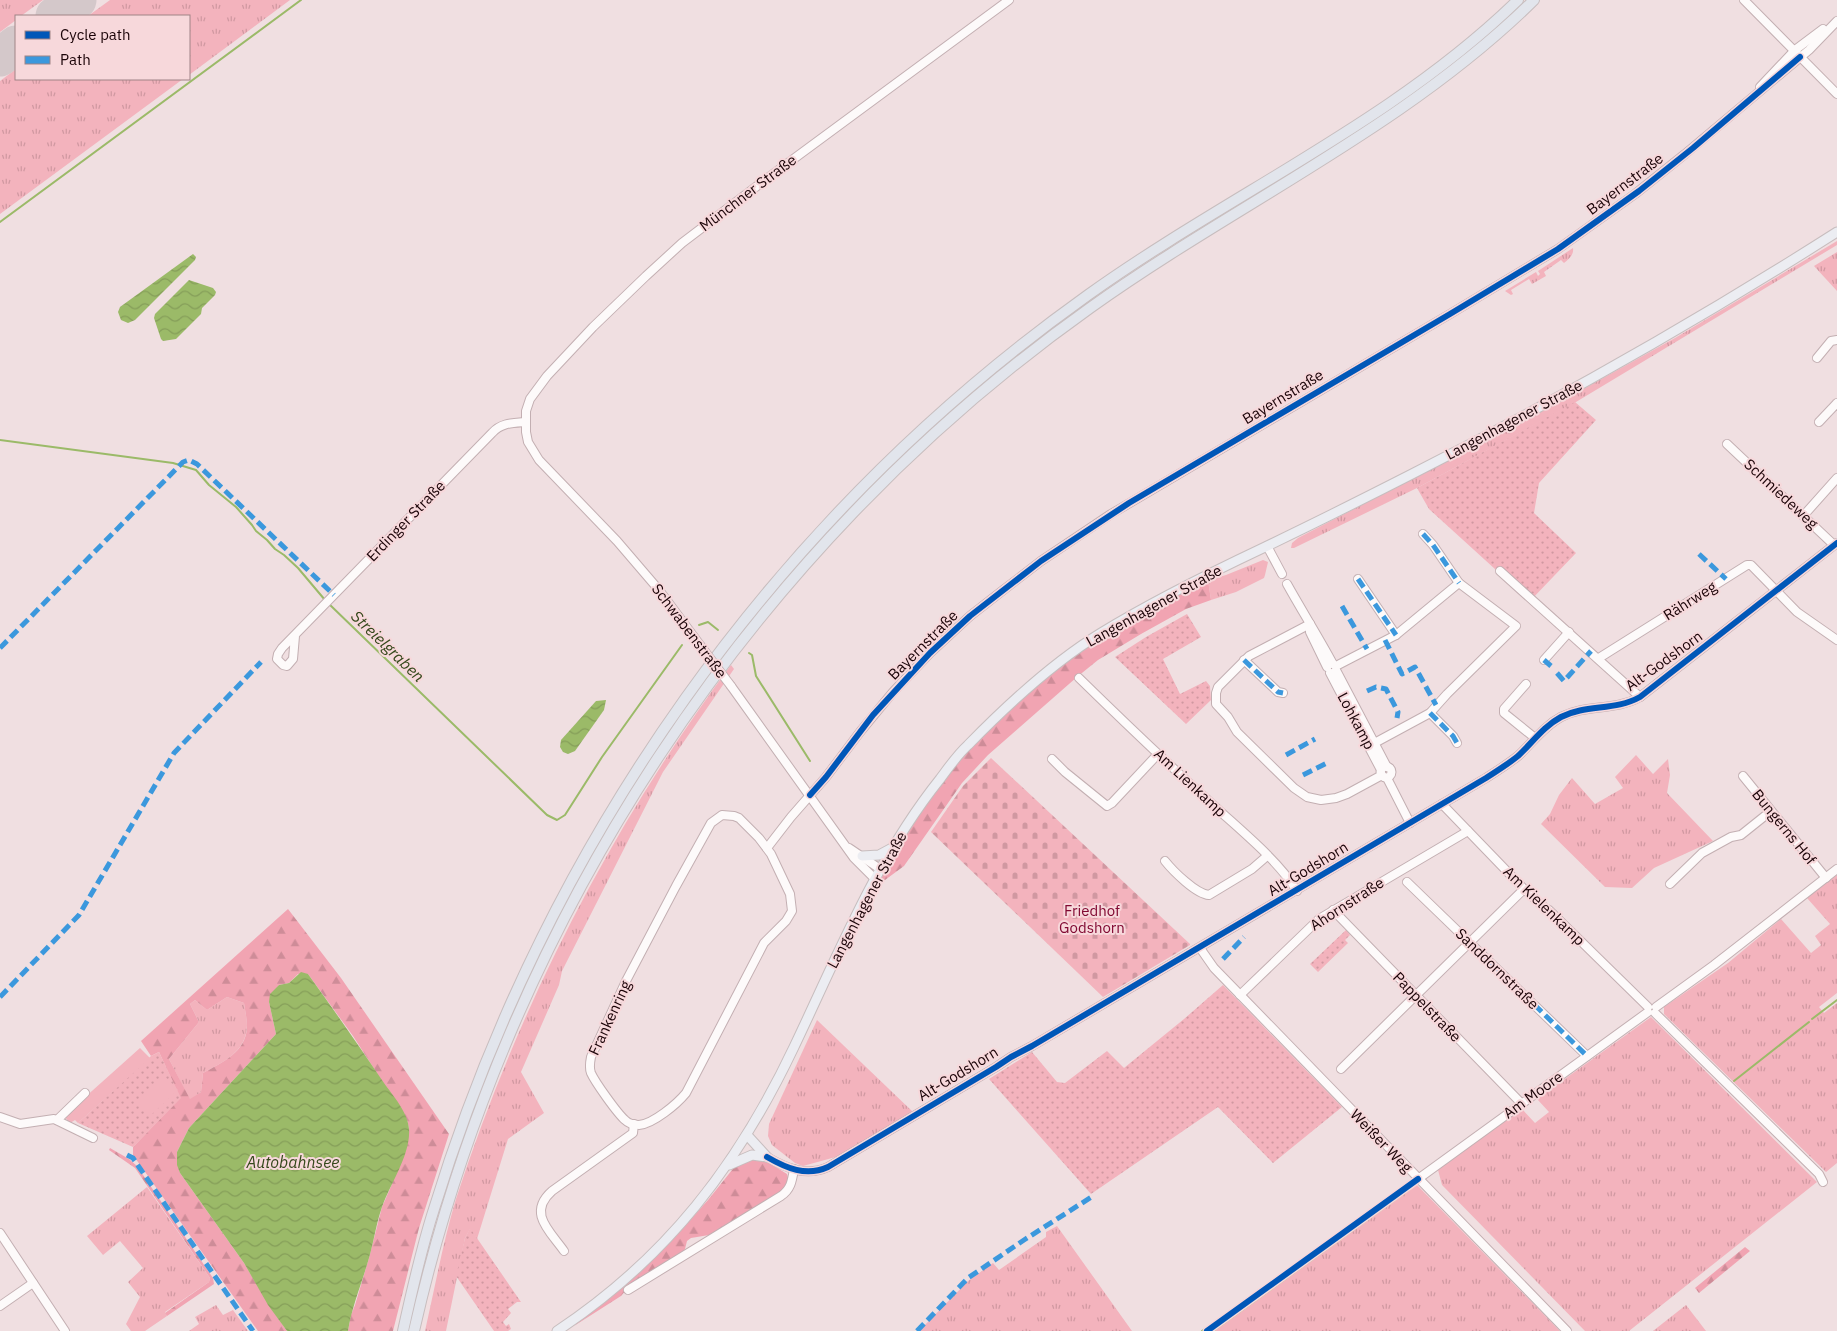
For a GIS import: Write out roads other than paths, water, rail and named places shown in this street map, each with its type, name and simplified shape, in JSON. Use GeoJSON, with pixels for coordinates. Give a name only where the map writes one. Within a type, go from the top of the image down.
{"type":"FeatureCollection","features":[{"type":"Feature","properties":{"kind":"highway"},"geometry":{"type":"LineString","coordinates":[[403,1331],[433,1211],[453,1150],[495,1038],[540,940],[589,847],[653,744],[715,657],[778,578],[856,494],[907,443],[966,390],[1028,340],[1088,295],[1153,251],[1308,155],[1414,86],[1479,36],[1518,0]]}},
{"type":"Feature","properties":{"kind":"highway"},"geometry":{"type":"LineString","coordinates":[[414,1331],[436,1244],[463,1154],[506,1040],[533,980],[580,887],[662,749],[714,677],[773,602],[815,554],[909,457],[974,398],[1037,347],[1158,261],[1314,165],[1412,101],[1486,44],[1534,0]]}},
{"type":"Feature","properties":{"kind":"main road","name":"Langenhagener Straße"},"geometry":{"type":"LineString","coordinates":[[557,1331],[598,1302],[642,1265],[694,1210],[727,1166],[747,1135],[793,1049],[875,878],[892,848],[927,795],[964,748],[1017,697],[1060,662],[1099,634],[1174,591],[1418,471],[1595,377],[1697,320],[1837,232]]}},
{"type":"Feature","properties":{"kind":"main road"},"geometry":{"type":"LineString","coordinates":[[862,856],[879,855],[892,848]]}},
{"type":"Feature","properties":{"kind":"main road"},"geometry":{"type":"LineString","coordinates":[[747,1135],[764,1156]]}},
{"type":"Feature","properties":{"kind":"main road"},"geometry":{"type":"LineString","coordinates":[[741,1145],[764,1156]]}},
{"type":"Feature","properties":{"kind":"main road"},"geometry":{"type":"LineString","coordinates":[[727,1166],[752,1155],[764,1156]]}},
{"type":"Feature","properties":{"kind":"street","name":"Münchner Straße"},"geometry":{"type":"LineString","coordinates":[[525,422],[530,399],[547,376],[628,293],[682,243],[1009,0]]}},
{"type":"Feature","properties":{"kind":"street"},"geometry":{"type":"LineString","coordinates":[[1744,0],[1837,94]]}},
{"type":"Feature","properties":{"kind":"street","name":"Bayernstraße"},"geometry":{"type":"LineString","coordinates":[[1756,93],[1762,83],[1794,50],[1837,20]]}},
{"type":"Feature","properties":{"kind":"street","name":"Bayernstraße"},"geometry":{"type":"LineString","coordinates":[[810,795],[878,710],[930,653],[970,616],[1041,561],[1111,514],[1558,248],[1638,191],[1693,148],[1800,57],[1837,20]]}},
{"type":"Feature","properties":{"kind":"street"},"geometry":{"type":"LineString","coordinates":[[1817,358],[1831,341],[1837,340]]}},
{"type":"Feature","properties":{"kind":"street"},"geometry":{"type":"LineString","coordinates":[[1819,422],[1837,403]]}},
{"type":"Feature","properties":{"kind":"street","name":"Erdinger Straße"},"geometry":{"type":"LineString","coordinates":[[295,636],[498,427],[504,424],[525,422]]}},
{"type":"Feature","properties":{"kind":"street","name":"Schwabenstraße"},"geometry":{"type":"LineString","coordinates":[[525,422],[528,442],[539,460],[622,546],[659,590],[849,848],[854,858],[875,878]]}},
{"type":"Feature","properties":{"kind":"street","name":"Schmiedeweg"},"geometry":{"type":"LineString","coordinates":[[1726,444],[1836,544]]}},
{"type":"Feature","properties":{"kind":"street"},"geometry":{"type":"LineString","coordinates":[[1804,516],[1837,478]]}},
{"type":"Feature","properties":{"kind":"street"},"geometry":{"type":"LineString","coordinates":[[1372,745],[1430,713],[1516,626],[1459,583],[1433,545],[1423,534]]}},
{"type":"Feature","properties":{"kind":"street","name":"Alt-Godshorn"},"geometry":{"type":"LineString","coordinates":[[764,1156],[779,1164],[811,1172],[828,1167],[1505,766],[1555,721],[1577,710],[1614,706],[1640,697],[1836,544]]}},
{"type":"Feature","properties":{"kind":"street"},"geometry":{"type":"LineString","coordinates":[[1267,546],[1282,574]]}},
{"type":"Feature","properties":{"kind":"street","name":"Rährweg"},"geometry":{"type":"LineString","coordinates":[[1599,658],[1747,565],[1751,565],[1796,612],[1837,640]]}},
{"type":"Feature","properties":{"kind":"street"},"geometry":{"type":"LineString","coordinates":[[1500,571],[1599,658],[1640,697]]}},
{"type":"Feature","properties":{"kind":"street"},"geometry":{"type":"LineString","coordinates":[[1358,579],[1396,635]]}},
{"type":"Feature","properties":{"kind":"street"},"geometry":{"type":"LineString","coordinates":[[1332,668],[1396,635],[1459,583]]}},
{"type":"Feature","properties":{"kind":"street","name":"Lohkamp"},"geometry":{"type":"LineString","coordinates":[[1287,584],[1315,630],[1332,668],[1412,821]]}},
{"type":"Feature","properties":{"kind":"street"},"geometry":{"type":"LineString","coordinates":[[1310,624],[1257,651],[1244,660],[1218,687],[1216,704],[1228,718],[1236,732],[1307,797],[1321,800],[1336,798],[1386,773]]}},
{"type":"Feature","properties":{"kind":"street"},"geometry":{"type":"LineString","coordinates":[[1544,660],[1569,632]]}},
{"type":"Feature","properties":{"kind":"street"},"geometry":{"type":"LineString","coordinates":[[1244,660],[1278,692],[1283,693]]}},
{"type":"Feature","properties":{"kind":"street","name":"Am Lienkamp"},"geometry":{"type":"LineString","coordinates":[[1079,678],[1285,873],[1296,891]]}},
{"type":"Feature","properties":{"kind":"street"},"geometry":{"type":"LineString","coordinates":[[1526,684],[1504,709],[1504,713],[1535,738]]}},
{"type":"Feature","properties":{"kind":"street"},"geometry":{"type":"LineString","coordinates":[[1430,713],[1453,736],[1457,743]]}},
{"type":"Feature","properties":{"kind":"street"},"geometry":{"type":"LineString","coordinates":[[1052,759],[1107,806],[1158,754]]}},
{"type":"Feature","properties":{"kind":"street","name":"Bungerns Hof"},"geometry":{"type":"LineString","coordinates":[[1743,776],[1826,878]]}},
{"type":"Feature","properties":{"kind":"street"},"geometry":{"type":"LineString","coordinates":[[767,848],[791,816],[810,795]]}},
{"type":"Feature","properties":{"kind":"street","name":"Am Kielenkamp"},"geometry":{"type":"LineString","coordinates":[[1442,804],[1524,889],[1549,910],[1819,1174],[1823,1182]]}},
{"type":"Feature","properties":{"kind":"street"},"geometry":{"type":"LineString","coordinates":[[1670,884],[1702,852],[1731,837],[1741,835],[1771,811]]}},
{"type":"Feature","properties":{"kind":"street","name":"Frankenring"},"geometry":{"type":"LineString","coordinates":[[726,814],[739,818],[767,848],[790,894],[792,905],[790,915],[764,943],[686,1093],[674,1105],[652,1121],[639,1125],[634,1124],[623,1118],[594,1078],[590,1063],[610,1014],[665,906],[706,831],[714,820],[726,814]]}},
{"type":"Feature","properties":{"kind":"street","name":"Ahornstraße"},"geometry":{"type":"LineString","coordinates":[[1240,995],[1314,923],[1468,831]]}},
{"type":"Feature","properties":{"kind":"street","name":"Schwabenstraße"},"geometry":{"type":"LineString","coordinates":[[849,848],[880,869]]}},
{"type":"Feature","properties":{"kind":"street"},"geometry":{"type":"LineString","coordinates":[[1165,861],[1172,870],[1202,894],[1209,895],[1252,869],[1267,856]]}},
{"type":"Feature","properties":{"kind":"street","name":"Am Moore"},"geometry":{"type":"LineString","coordinates":[[1418,1179],[1714,965],[1837,869]]}},
{"type":"Feature","properties":{"kind":"street","name":"Sanddornstraße"},"geometry":{"type":"LineString","coordinates":[[1407,882],[1587,1056]]}},
{"type":"Feature","properties":{"kind":"street"},"geometry":{"type":"LineString","coordinates":[[1340,1069],[1524,889]]}},
{"type":"Feature","properties":{"kind":"street","name":"Pappelstraße"},"geometry":{"type":"LineString","coordinates":[[1333,910],[1522,1104]]}},
{"type":"Feature","properties":{"kind":"street","name":"Weißer Weg"},"geometry":{"type":"LineString","coordinates":[[1200,948],[1209,962],[1240,995],[1567,1331]]}},
{"type":"Feature","properties":{"kind":"street"},"geometry":{"type":"LineString","coordinates":[[57,1120],[85,1093]]}},
{"type":"Feature","properties":{"kind":"street"},"geometry":{"type":"LineString","coordinates":[[0,1117],[20,1124],[49,1119],[57,1120],[93,1138]]}},
{"type":"Feature","properties":{"kind":"street"},"geometry":{"type":"LineString","coordinates":[[564,1251],[542,1220],[539,1213],[542,1201],[552,1191],[633,1133],[634,1124]]}},
{"type":"Feature","properties":{"kind":"street"},"geometry":{"type":"LineString","coordinates":[[628,1290],[782,1196],[792,1184],[794,1169]]}},
{"type":"Feature","properties":{"kind":"street"},"geometry":{"type":"LineString","coordinates":[[0,1233],[63,1330]]}},
{"type":"Feature","properties":{"kind":"street"},"geometry":{"type":"LineString","coordinates":[[2,1302],[33,1282]]}},
{"type":"Feature","properties":{"kind":"water"},"geometry":{"type":"Polygon","coordinates":[[[193,254],[196,257],[195,260],[135,320],[128,323],[121,320],[118,312],[120,307],[193,254]]]}},
{"type":"Feature","properties":{"kind":"water"},"geometry":{"type":"Polygon","coordinates":[[[189,280],[213,288],[216,292],[215,295],[202,308],[201,314],[176,339],[163,341],[154,318],[155,314],[189,280]]]}},
{"type":"Feature","properties":{"kind":"water"},"geometry":{"type":"Polygon","coordinates":[[[606,700],[604,710],[575,751],[568,754],[563,752],[560,747],[561,740],[596,701],[606,700]]]}},
{"type":"Feature","properties":{"kind":"water","name":"Autobahnsee"},"geometry":{"type":"Polygon","coordinates":[[[301,972],[308,974],[396,1099],[406,1116],[409,1129],[407,1148],[380,1213],[371,1252],[348,1331],[287,1331],[268,1305],[244,1263],[180,1173],[177,1165],[177,1152],[189,1128],[276,1034],[269,1002],[270,994],[279,985],[289,983],[301,972]]]}},
{"type":"Feature","properties":{"kind":"waterway"},"geometry":{"type":"LineString","coordinates":[[0,222],[301,0]]}},
{"type":"Feature","properties":{"kind":"waterway","name":"Streielgraben"},"geometry":{"type":"LineString","coordinates":[[0,440],[173,463],[196,470],[209,485],[236,507],[256,531],[298,568],[325,600]]}},
{"type":"Feature","properties":{"kind":"waterway","name":"Streielgraben"},"geometry":{"type":"LineString","coordinates":[[328,603],[547,815],[557,820],[565,815],[602,757],[682,645]]}},
{"type":"Feature","properties":{"kind":"waterway","name":"Streielgraben"},"geometry":{"type":"LineString","coordinates":[[699,625],[708,622],[718,630]]}},
{"type":"Feature","properties":{"kind":"waterway","name":"Streielgraben"},"geometry":{"type":"LineString","coordinates":[[749,653],[752,655],[756,676],[810,761]]}},
{"type":"Feature","properties":{"kind":"waterway"},"geometry":{"type":"LineString","coordinates":[[1812,1019],[1837,1000]]}},
{"type":"Feature","properties":{"kind":"waterway"},"geometry":{"type":"LineString","coordinates":[[1734,1081],[1809,1022]]}},
{"type":"Feature","properties":{"kind":"waterway"},"geometry":{"type":"LineString","coordinates":[[1202,1331],[1407,1184]]}},
{"type":"Feature","properties":{"kind":"waterway"},"geometry":{"type":"LineString","coordinates":[[1213,1331],[1410,1189]]}},
{"type":"Feature","properties":{"kind":"park label","name":"Friedhof Godshorn"},"geometry":{"type":"Point","coordinates":[1092,920]}}]}
